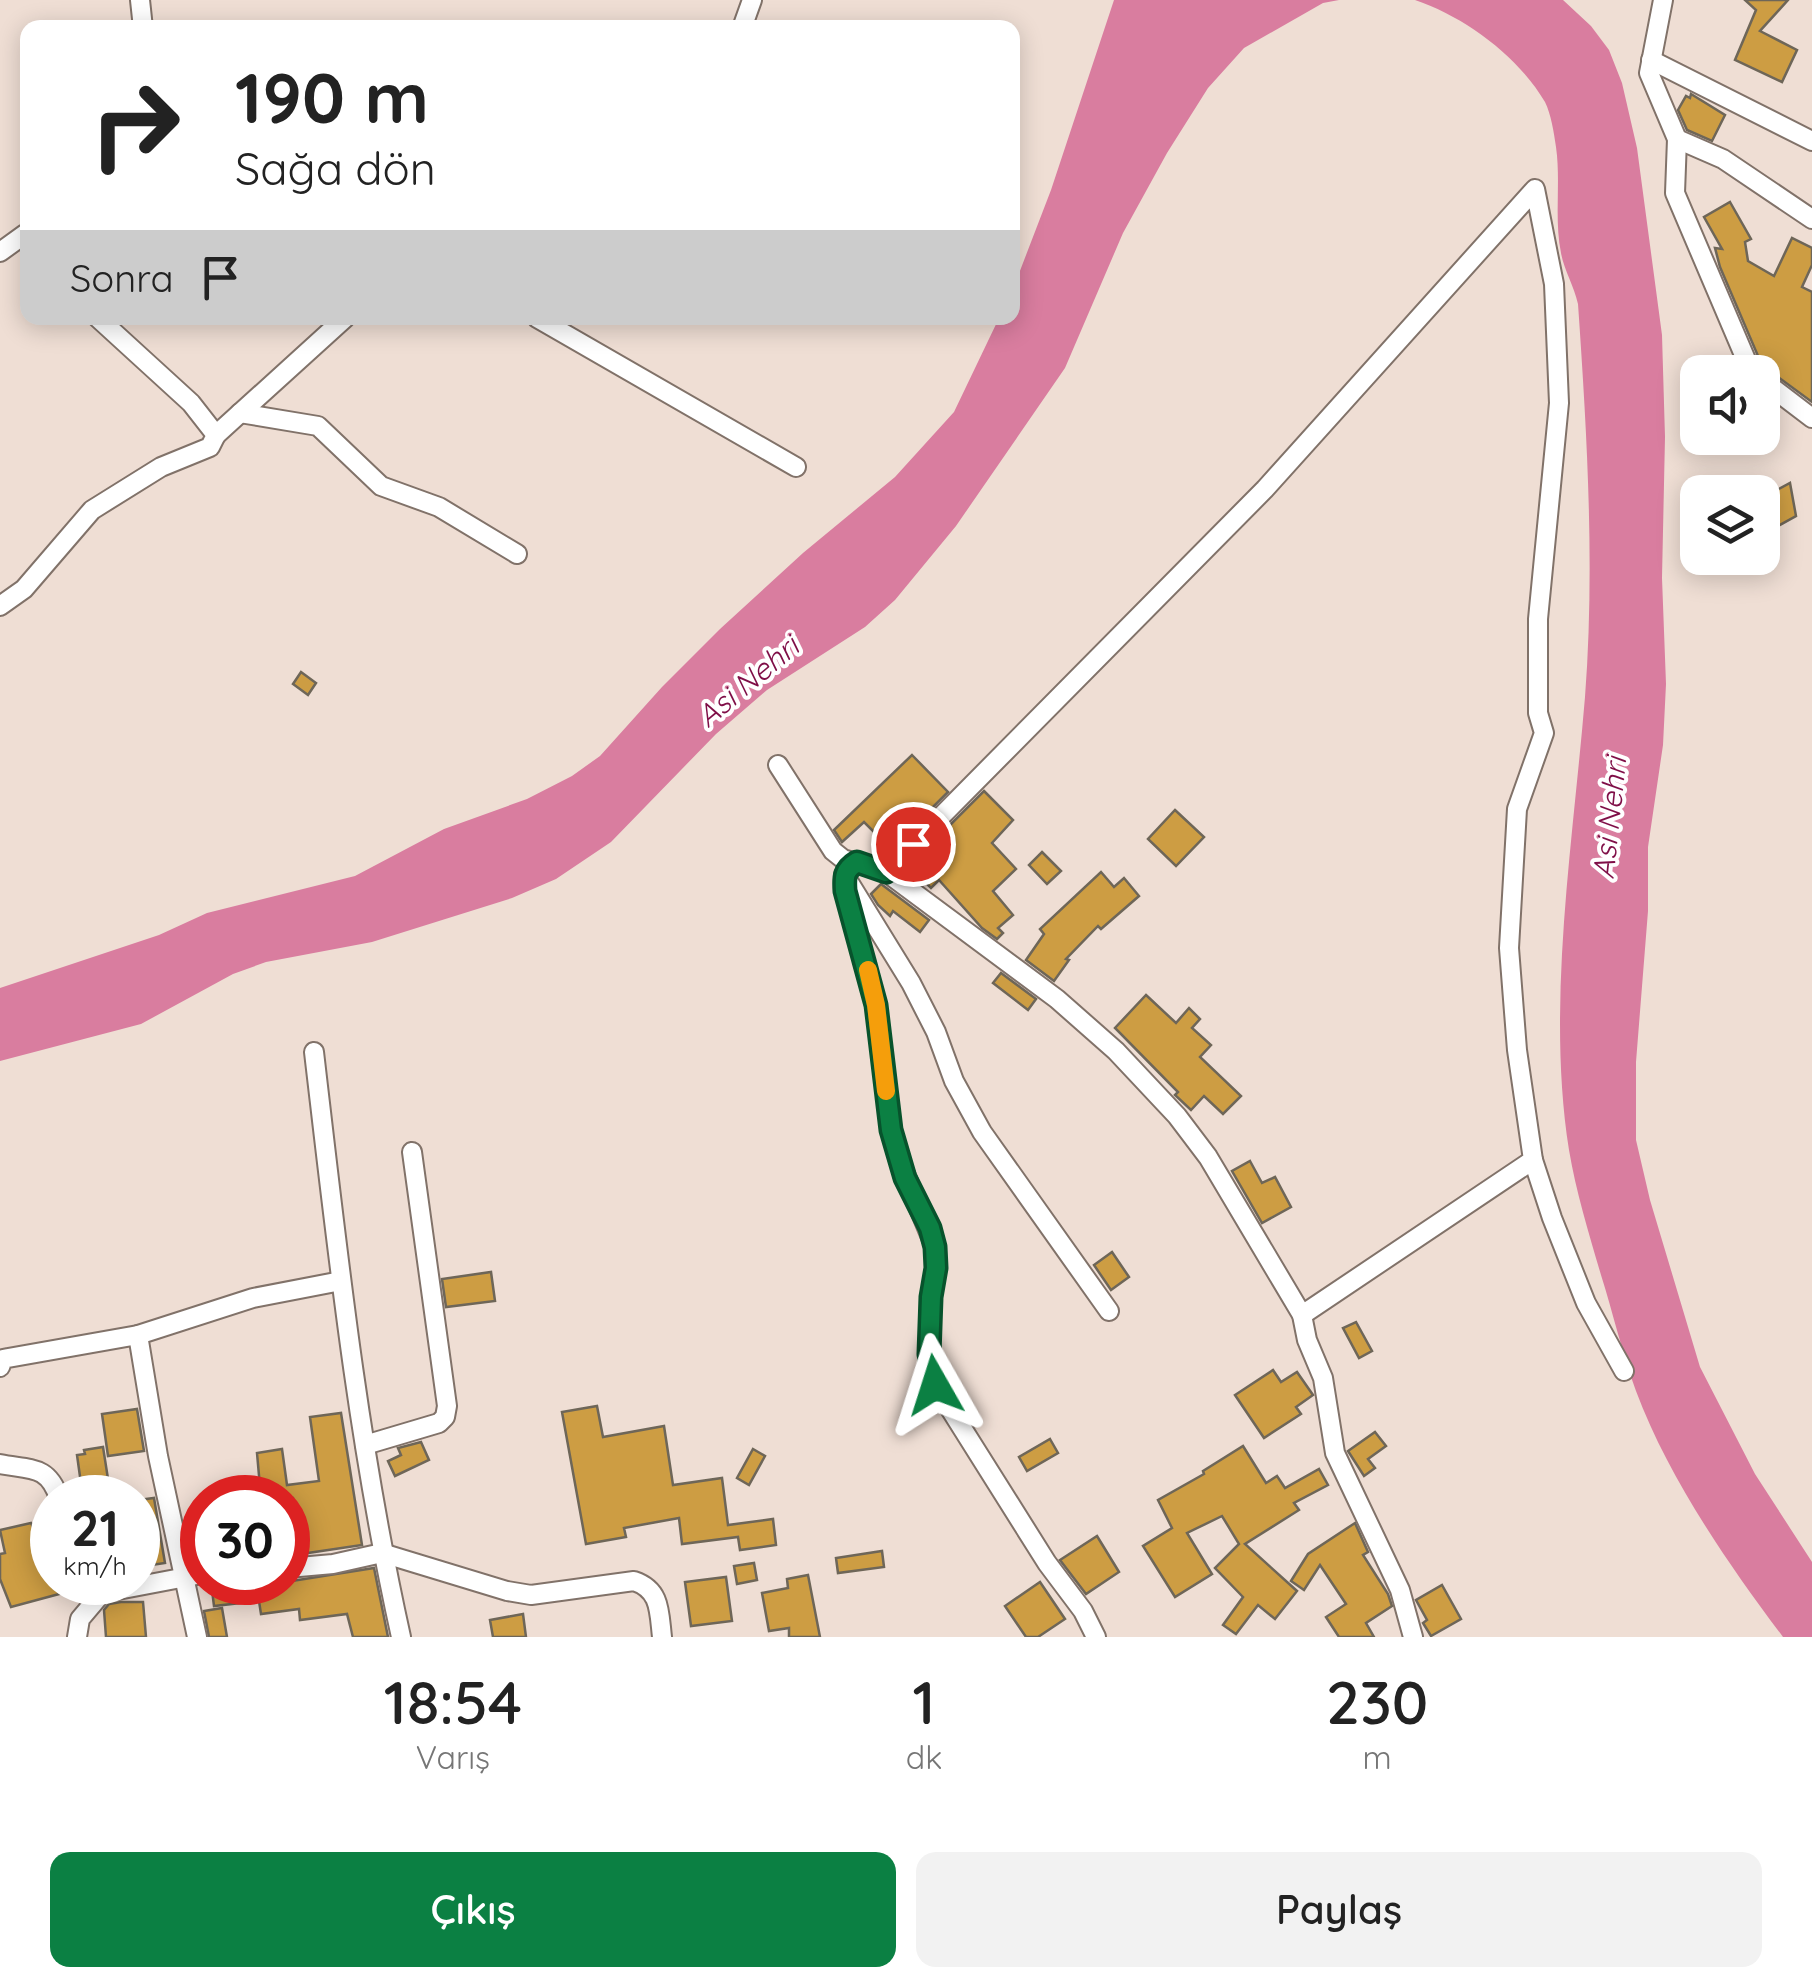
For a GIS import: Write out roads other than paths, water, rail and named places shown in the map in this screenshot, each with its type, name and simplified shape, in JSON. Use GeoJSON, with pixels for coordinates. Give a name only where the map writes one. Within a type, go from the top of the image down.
{"type":"FeatureCollection","features":[{"type":"Feature","properties":{"kind":"street"},"geometry":{"type":"LineString","coordinates":[[1662,0],[1650,73],[1677,139],[1675,193],[1744,355]]}},
{"type":"Feature","properties":{"kind":"street"},"geometry":{"type":"LineString","coordinates":[[1651,60],[1812,140]]}},
{"type":"Feature","properties":{"kind":"street"},"geometry":{"type":"LineString","coordinates":[[1677,139],[1723,158],[1812,219]]}},
{"type":"Feature","properties":{"kind":"street"},"geometry":{"type":"LineString","coordinates":[[886,872],[1266,489],[1535,189],[1554,284],[1559,403],[1538,619],[1538,713],[1544,733],[1518,809],[1509,948],[1517,1050],[1534,1160],[1586,1303],[1624,1371]]}},
{"type":"Feature","properties":{"kind":"street"},"geometry":{"type":"LineString","coordinates":[[106,325],[190,403],[216,435]]}},
{"type":"Feature","properties":{"kind":"street"},"geometry":{"type":"LineString","coordinates":[[0,606],[24,589],[92,510],[161,467],[210,447],[216,435],[336,325]]}},
{"type":"Feature","properties":{"kind":"street"},"geometry":{"type":"LineString","coordinates":[[549,325],[796,468]]}},
{"type":"Feature","properties":{"kind":"street"},"geometry":{"type":"LineString","coordinates":[[1780,394],[1812,418]]}},
{"type":"Feature","properties":{"kind":"street"},"geometry":{"type":"LineString","coordinates":[[240,413],[318,426],[381,486],[439,507],[517,554]]}},
{"type":"Feature","properties":{"kind":"street"},"geometry":{"type":"LineString","coordinates":[[778,765],[833,852],[850,869],[936,1032],[954,1081],[982,1132],[1110,1310]]}},
{"type":"Feature","properties":{"kind":"street"},"geometry":{"type":"LineString","coordinates":[[850,869],[886,872],[1057,998],[1178,1116],[1208,1157],[1302,1315],[1322,1378],[1335,1453],[1400,1590],[1414,1637]]}},
{"type":"Feature","properties":{"kind":"street"},"geometry":{"type":"LineString","coordinates":[[850,869],[845,891],[876,1005],[891,1130],[905,1178],[935,1247],[929,1354],[935,1385],[1096,1637]]}},
{"type":"Feature","properties":{"kind":"street"},"geometry":{"type":"LineString","coordinates":[[314,1052],[341,1282],[382,1552],[401,1637]]}},
{"type":"Feature","properties":{"kind":"street"},"geometry":{"type":"LineString","coordinates":[[366,1445],[439,1424],[447,1406],[412,1152]]}},
{"type":"Feature","properties":{"kind":"street"},"geometry":{"type":"LineString","coordinates":[[1302,1315],[1534,1160]]}},
{"type":"Feature","properties":{"kind":"street"},"geometry":{"type":"LineString","coordinates":[[0,1367],[3,1359],[138,1335],[252,1298],[341,1282]]}},
{"type":"Feature","properties":{"kind":"street"},"geometry":{"type":"LineString","coordinates":[[138,1335],[158,1456],[180,1529]]}},
{"type":"Feature","properties":{"kind":"street"},"geometry":{"type":"LineString","coordinates":[[0,1464],[49,1475]]}},
{"type":"Feature","properties":{"kind":"street"},"geometry":{"type":"LineString","coordinates":[[310,1566],[382,1552],[531,1595],[634,1581],[655,1593],[662,1637]]}},
{"type":"Feature","properties":{"kind":"street"},"geometry":{"type":"LineString","coordinates":[[76,1637],[80,1619],[102,1593],[180,1579]]}},
{"type":"Feature","properties":{"kind":"street"},"geometry":{"type":"LineString","coordinates":[[195,1605],[197,1637]]}},
{"type":"Feature","properties":{"kind":"water","name":"Asi Nehri"},"geometry":{"type":"Polygon","coordinates":[[[1114,0],[1339,0],[1323,3],[1244,48],[1208,88],[1123,233],[1065,368],[956,526],[895,600],[865,627],[767,690],[716,734],[611,842],[556,879],[512,898],[372,942],[266,962],[233,974],[141,1024],[0,1061],[0,988],[159,935],[207,913],[355,876],[444,829],[527,799],[572,776],[600,756],[720,629],[895,477],[954,412],[996,325],[1020,325],[1020,271],[1114,0]]]}},
{"type":"Feature","properties":{"kind":"water","name":"Asi Nehri"},"geometry":{"type":"Polygon","coordinates":[[[1415,0],[1563,0],[1591,26],[1609,50],[1622,83],[1637,148],[1662,335],[1665,437],[1662,578],[1666,684],[1663,745],[1648,847],[1648,911],[1636,1062],[1636,1140],[1700,1367],[1755,1474],[1812,1562],[1812,1637],[1783,1637],[1721,1550],[1665,1455],[1631,1377],[1579,1197],[1569,1150],[1560,1039],[1564,924],[1585,697],[1589,599],[1587,451],[1578,304],[1561,253],[1556,147],[1545,102],[1520,69],[1489,40],[1453,17],[1415,0]]]}}]}
